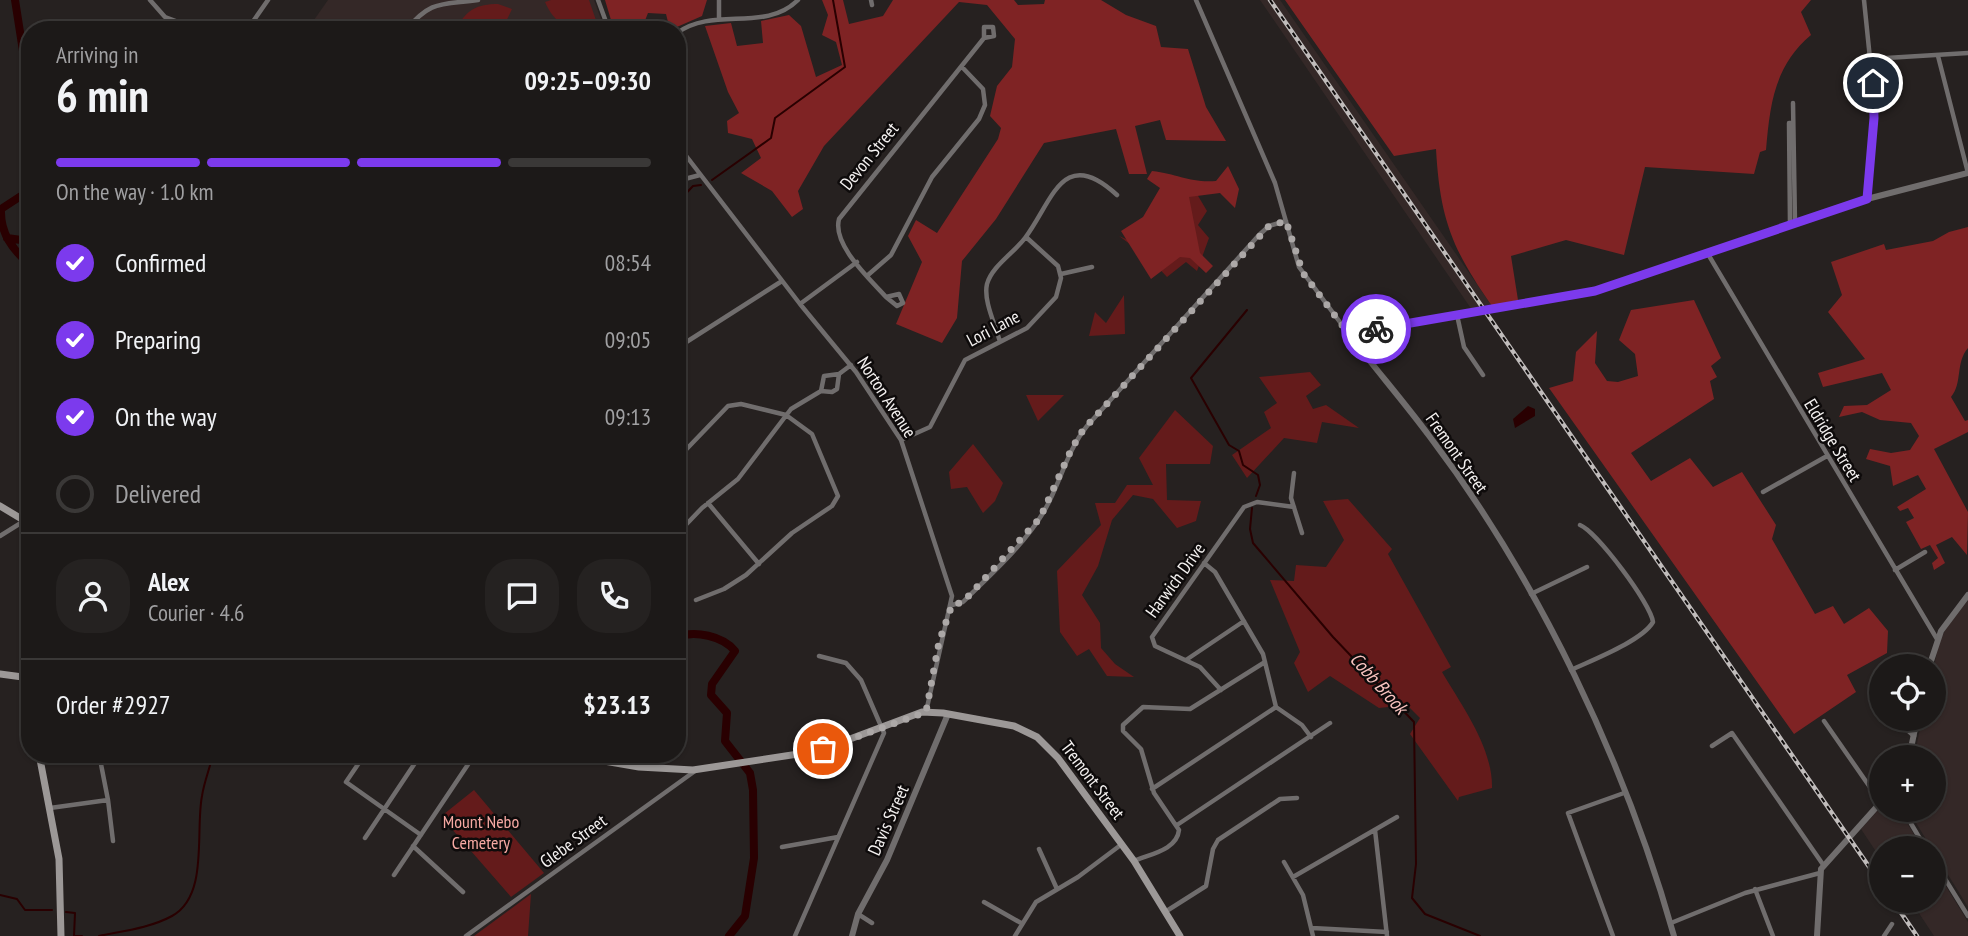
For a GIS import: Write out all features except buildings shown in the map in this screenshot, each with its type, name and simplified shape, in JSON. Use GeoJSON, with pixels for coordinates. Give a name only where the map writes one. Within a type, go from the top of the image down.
{"type":"FeatureCollection","features":[{"type":"Feature","properties":{"kind":"main road"},"geometry":{"type":"LineString","coordinates":[[0,506],[21,518]]}},
{"type":"Feature","properties":{"kind":"main road"},"geometry":{"type":"LineString","coordinates":[[0,674],[21,676]]}},
{"type":"Feature","properties":{"kind":"main road","name":"Tremont Street"},"geometry":{"type":"LineString","coordinates":[[616,763],[698,770],[731,766],[823,749],[926,712],[1002,723],[1037,737],[1058,758],[1134,860],[1180,936]]}},
{"type":"Feature","properties":{"kind":"main road"},"geometry":{"type":"LineString","coordinates":[[40,763],[59,865],[61,936]]}},
{"type":"Feature","properties":{"kind":"street"},"geometry":{"type":"LineString","coordinates":[[150,0],[165,17],[176,21]]}},
{"type":"Feature","properties":{"kind":"street"},"geometry":{"type":"LineString","coordinates":[[253,21],[268,0]]}},
{"type":"Feature","properties":{"kind":"street"},"geometry":{"type":"LineString","coordinates":[[413,21],[421,10],[432,3],[478,0]]}},
{"type":"Feature","properties":{"kind":"street"},"geometry":{"type":"LineString","coordinates":[[598,0],[606,21]]}},
{"type":"Feature","properties":{"kind":"street"},"geometry":{"type":"LineString","coordinates":[[719,0],[719,19]]}},
{"type":"Feature","properties":{"kind":"street"},"geometry":{"type":"LineString","coordinates":[[686,28],[699,22],[719,19],[778,15],[798,0]]}},
{"type":"Feature","properties":{"kind":"street","name":"Fremont Street"},"geometry":{"type":"LineString","coordinates":[[1195,0],[1273,178],[1303,273],[1431,438],[1506,551],[1571,670],[1625,793],[1674,936]]}},
{"type":"Feature","properties":{"kind":"street"},"geometry":{"type":"LineString","coordinates":[[1864,0],[1874,107],[1867,199]]}},
{"type":"Feature","properties":{"kind":"street","name":"Devon Street"},"geometry":{"type":"LineString","coordinates":[[886,297],[838,236],[840,215],[984,38]]}},
{"type":"Feature","properties":{"kind":"street"},"geometry":{"type":"LineString","coordinates":[[1870,60],[1968,53]]}},
{"type":"Feature","properties":{"kind":"street"},"geometry":{"type":"LineString","coordinates":[[1351,337],[1362,332],[1595,291],[1867,199],[1968,173],[1938,56]]}},
{"type":"Feature","properties":{"kind":"street"},"geometry":{"type":"LineString","coordinates":[[867,275],[893,252],[932,177],[983,112],[983,89],[962,66]]}},
{"type":"Feature","properties":{"kind":"street"},"geometry":{"type":"LineString","coordinates":[[1792,224],[1793,103]]}},
{"type":"Feature","properties":{"kind":"street"},"geometry":{"type":"LineString","coordinates":[[1792,224],[1789,123],[1793,123]]}},
{"type":"Feature","properties":{"kind":"street","name":"Norton Avenue"},"geometry":{"type":"LineString","coordinates":[[686,156],[800,304],[851,365],[901,440],[950,586],[952,605]]}},
{"type":"Feature","properties":{"kind":"street"},"geometry":{"type":"LineString","coordinates":[[686,179],[700,175]]}},
{"type":"Feature","properties":{"kind":"street"},"geometry":{"type":"LineString","coordinates":[[1000,342],[987,296],[988,284],[1026,237],[1055,188],[1065,179],[1093,178],[1116,195]]}},
{"type":"Feature","properties":{"kind":"street"},"geometry":{"type":"LineString","coordinates":[[926,712],[939,642],[952,605],[963,602],[1040,518],[1083,430],[1263,232],[1272,224],[1286,221]]}},
{"type":"Feature","properties":{"kind":"street"},"geometry":{"type":"LineString","coordinates":[[1026,237],[1052,258],[1061,274],[1092,267]]}},
{"type":"Feature","properties":{"kind":"street","name":"Eldridge Street"},"geometry":{"type":"LineString","coordinates":[[1708,254],[1937,639]]}},
{"type":"Feature","properties":{"kind":"street"},"geometry":{"type":"LineString","coordinates":[[800,304],[857,262]]}},
{"type":"Feature","properties":{"kind":"street","name":"Lori Lane"},"geometry":{"type":"LineString","coordinates":[[901,440],[930,427],[965,360],[1034,322],[1057,294],[1061,274]]}},
{"type":"Feature","properties":{"kind":"street"},"geometry":{"type":"LineString","coordinates":[[686,342],[782,281]]}},
{"type":"Feature","properties":{"kind":"street"},"geometry":{"type":"LineString","coordinates":[[1457,315],[1464,347],[1483,375]]}},
{"type":"Feature","properties":{"kind":"street"},"geometry":{"type":"LineString","coordinates":[[821,391],[824,376],[839,374],[851,365]]}},
{"type":"Feature","properties":{"kind":"street"},"geometry":{"type":"LineString","coordinates":[[686,525],[740,477],[797,404],[821,391],[836,390],[839,374]]}},
{"type":"Feature","properties":{"kind":"street"},"geometry":{"type":"LineString","coordinates":[[686,450],[728,406],[734,404],[786,415],[815,437],[838,497],[832,506],[792,533],[759,564],[730,586],[696,600]]}},
{"type":"Feature","properties":{"kind":"street"},"geometry":{"type":"LineString","coordinates":[[1763,492],[1827,456]]}},
{"type":"Feature","properties":{"kind":"street"},"geometry":{"type":"LineString","coordinates":[[1293,473],[1291,493],[1302,533]]}},
{"type":"Feature","properties":{"kind":"street","name":"Harwich Drive"},"geometry":{"type":"LineString","coordinates":[[1221,690],[1206,671],[1154,646],[1151,639],[1246,506],[1257,502],[1294,507]]}},
{"type":"Feature","properties":{"kind":"street"},"geometry":{"type":"LineString","coordinates":[[708,503],[759,564]]}},
{"type":"Feature","properties":{"kind":"street"},"geometry":{"type":"LineString","coordinates":[[0,536],[21,525]]}},
{"type":"Feature","properties":{"kind":"street"},"geometry":{"type":"LineString","coordinates":[[1571,670],[1612,650],[1647,629],[1653,622],[1648,608],[1605,549],[1590,530],[1580,525]]}},
{"type":"Feature","properties":{"kind":"street"},"geometry":{"type":"LineString","coordinates":[[1895,570],[1925,552]]}},
{"type":"Feature","properties":{"kind":"street"},"geometry":{"type":"LineString","coordinates":[[1205,564],[1215,572],[1265,662],[1276,707],[1302,725],[1311,737]]}},
{"type":"Feature","properties":{"kind":"street"},"geometry":{"type":"LineString","coordinates":[[1531,594],[1587,567]]}},
{"type":"Feature","properties":{"kind":"street"},"geometry":{"type":"LineString","coordinates":[[1933,654],[1937,639],[1968,595]]}},
{"type":"Feature","properties":{"kind":"street"},"geometry":{"type":"LineString","coordinates":[[1186,660],[1244,621]]}},
{"type":"Feature","properties":{"kind":"street"},"geometry":{"type":"LineString","coordinates":[[795,936],[884,735],[883,726],[866,686],[849,666],[819,656]]}},
{"type":"Feature","properties":{"kind":"street"},"geometry":{"type":"LineString","coordinates":[[1134,860],[1173,843],[1178,835],[1177,825],[1152,789],[1143,752],[1123,732],[1123,725],[1142,707],[1190,709],[1265,662]]}},
{"type":"Feature","properties":{"kind":"street"},"geometry":{"type":"LineString","coordinates":[[1152,789],[1276,707]]}},
{"type":"Feature","properties":{"kind":"street","name":"Davis Street"},"geometry":{"type":"LineString","coordinates":[[852,936],[858,914],[887,860],[948,714]]}},
{"type":"Feature","properties":{"kind":"street"},"geometry":{"type":"LineString","coordinates":[[1824,721],[1869,785]]}},
{"type":"Feature","properties":{"kind":"street"},"geometry":{"type":"LineString","coordinates":[[1177,825],[1331,723]]}},
{"type":"Feature","properties":{"kind":"street"},"geometry":{"type":"LineString","coordinates":[[1908,731],[1914,736]]}},
{"type":"Feature","properties":{"kind":"street"},"geometry":{"type":"LineString","coordinates":[[1912,745],[1915,731]]}},
{"type":"Feature","properties":{"kind":"street"},"geometry":{"type":"LineString","coordinates":[[1712,746],[1732,733],[1824,866]]}},
{"type":"Feature","properties":{"kind":"street"},"geometry":{"type":"LineString","coordinates":[[101,763],[113,841]]}},
{"type":"Feature","properties":{"kind":"street"},"geometry":{"type":"LineString","coordinates":[[359,763],[346,782],[421,835]]}},
{"type":"Feature","properties":{"kind":"street"},"geometry":{"type":"LineString","coordinates":[[365,838],[415,763]]}},
{"type":"Feature","properties":{"kind":"street"},"geometry":{"type":"LineString","coordinates":[[394,875],[469,763]]}},
{"type":"Feature","properties":{"kind":"street","name":"Glebe Street"},"geometry":{"type":"LineString","coordinates":[[466,936],[698,770]]}},
{"type":"Feature","properties":{"kind":"street"},"geometry":{"type":"LineString","coordinates":[[1613,936],[1568,813],[1625,793]]}},
{"type":"Feature","properties":{"kind":"street"},"geometry":{"type":"LineString","coordinates":[[1165,913],[1195,896],[1206,886],[1213,849],[1218,840],[1280,799],[1297,797]]}},
{"type":"Feature","properties":{"kind":"street"},"geometry":{"type":"LineString","coordinates":[[49,808],[108,800]]}},
{"type":"Feature","properties":{"kind":"street"},"geometry":{"type":"LineString","coordinates":[[1817,936],[1820,873],[1869,815]]}},
{"type":"Feature","properties":{"kind":"street"},"geometry":{"type":"LineString","coordinates":[[1293,877],[1397,817]]}},
{"type":"Feature","properties":{"kind":"street"},"geometry":{"type":"LineString","coordinates":[[1312,928],[1387,934],[1375,830]]}},
{"type":"Feature","properties":{"kind":"street"},"geometry":{"type":"LineString","coordinates":[[782,847],[838,837]]}},
{"type":"Feature","properties":{"kind":"street"},"geometry":{"type":"LineString","coordinates":[[1015,936],[1033,905],[1122,844]]}},
{"type":"Feature","properties":{"kind":"street"},"geometry":{"type":"LineString","coordinates":[[413,846],[463,892]]}},
{"type":"Feature","properties":{"kind":"street"},"geometry":{"type":"LineString","coordinates":[[1039,849],[1057,889]]}},
{"type":"Feature","properties":{"kind":"street"},"geometry":{"type":"LineString","coordinates":[[1284,862],[1305,900],[1313,936]]}},
{"type":"Feature","properties":{"kind":"street"},"geometry":{"type":"LineString","coordinates":[[1671,923],[1755,889],[1820,873]]}},
{"type":"Feature","properties":{"kind":"street"},"geometry":{"type":"LineString","coordinates":[[1946,880],[1968,916]]}},
{"type":"Feature","properties":{"kind":"street"},"geometry":{"type":"LineString","coordinates":[[1755,889],[1773,936]]}},
{"type":"Feature","properties":{"kind":"street"},"geometry":{"type":"LineString","coordinates":[[984,902],[1021,923]]}},
{"type":"Feature","properties":{"kind":"street"},"geometry":{"type":"LineString","coordinates":[[858,914],[872,923]]}},
{"type":"Feature","properties":{"kind":"street"},"geometry":{"type":"LineString","coordinates":[[1884,936],[1892,924]]}},
{"type":"Feature","properties":{"kind":"shaded area"},"geometry":{"type":"Polygon","coordinates":[[[328,0],[594,0],[602,21],[313,21],[328,0]]]}},
{"type":"Feature","properties":{"kind":"shaded area"},"geometry":{"type":"Polygon","coordinates":[[[605,0],[707,0],[702,16],[686,23],[668,21],[666,14],[648,13],[645,21],[611,20],[605,0]]]}},
{"type":"Feature","properties":{"kind":"shaded area"},"geometry":{"type":"Polygon","coordinates":[[[822,0],[843,0],[849,24],[883,16],[893,0],[1014,0],[1018,5],[1044,4],[1045,0],[1101,0],[1126,15],[1156,26],[1161,47],[1188,49],[1206,107],[1226,141],[1166,140],[1160,120],[1135,126],[1147,174],[1129,174],[1116,129],[1044,143],[996,219],[962,261],[957,318],[942,343],[896,324],[922,262],[908,236],[916,220],[937,233],[998,139],[1001,128],[990,116],[997,86],[1012,67],[1015,39],[987,5],[959,2],[824,146],[798,191],[803,209],[792,217],[772,191],[741,173],[761,158],[752,139],[728,133],[727,121],[739,113],[728,92],[705,26],[731,23],[737,46],[763,43],[761,21],[789,15],[801,26],[816,77],[842,65],[836,42],[822,35],[828,15],[822,0]]]}},
{"type":"Feature","properties":{"kind":"shaded area"},"geometry":{"type":"Polygon","coordinates":[[[1260,0],[1280,0],[1492,306],[1472,310],[1260,0]]]}},
{"type":"Feature","properties":{"kind":"shaded area"},"geometry":{"type":"Polygon","coordinates":[[[1285,0],[1811,0],[1801,12],[1811,35],[1789,60],[1776,87],[1766,150],[1760,152],[1754,174],[1645,167],[1624,255],[1566,240],[1511,256],[1518,300],[1492,306],[1467,267],[1450,232],[1441,195],[1436,149],[1394,156],[1285,0]]]}},
{"type":"Feature","properties":{"kind":"shaded area"},"geometry":{"type":"Polygon","coordinates":[[[1228,166],[1239,189],[1235,208],[1220,193],[1189,197],[1200,253],[1213,266],[1206,273],[1190,258],[1180,257],[1151,279],[1121,231],[1143,217],[1160,188],[1147,179],[1152,171],[1199,181],[1216,181],[1228,166]]]}},
{"type":"Feature","properties":{"kind":"shaded area"},"geometry":{"type":"Polygon","coordinates":[[[1968,227],[1968,348],[1951,397],[1965,421],[1968,420],[1968,432],[1934,449],[1968,512],[1967,555],[1952,537],[1936,545],[1945,563],[1934,570],[1932,563],[1938,558],[1930,545],[1921,549],[1906,522],[1914,518],[1908,508],[1900,511],[1897,507],[1926,489],[1918,475],[1893,486],[1890,466],[1866,459],[1870,449],[1891,453],[1910,450],[1919,436],[1911,423],[1880,420],[1862,412],[1839,417],[1844,406],[1867,405],[1891,390],[1882,373],[1823,387],[1818,373],[1865,359],[1828,312],[1842,295],[1831,262],[1884,244],[1886,250],[1933,241],[1949,232],[1968,227]]]}},
{"type":"Feature","properties":{"kind":"shaded area"},"geometry":{"type":"Polygon","coordinates":[[[1694,300],[1721,358],[1711,366],[1717,377],[1710,381],[1714,399],[1631,453],[1651,481],[1690,458],[1713,487],[1742,472],[1776,525],[1772,539],[1815,614],[1833,606],[1844,624],[1869,608],[1888,631],[1887,653],[1869,654],[1869,663],[1847,675],[1856,692],[1794,734],[1549,388],[1573,381],[1576,352],[1597,331],[1595,363],[1607,381],[1618,382],[1638,376],[1635,354],[1619,340],[1631,310],[1694,300]]]}},
{"type":"Feature","properties":{"kind":"shaded area"},"geometry":{"type":"Polygon","coordinates":[[[1528,406],[1535,409],[1535,416],[1515,428],[1513,419],[1528,406]]]}},
{"type":"Feature","properties":{"kind":"shaded area"},"geometry":{"type":"Polygon","coordinates":[[[1968,600],[1968,907],[1946,871],[1946,836],[1924,836],[1915,822],[1946,822],[1946,745],[1917,745],[1920,731],[1946,731],[1946,654],[1937,654],[1947,627],[1968,600]]]}},
{"type":"Feature","properties":{"kind":"shaded area"},"geometry":{"type":"Polygon","coordinates":[[[1869,820],[1906,822],[1915,836],[1869,836],[1869,841],[1861,829],[1869,820]]]}},
{"type":"Feature","properties":{"kind":"shaded area"},"geometry":{"type":"Polygon","coordinates":[[[1946,886],[1968,922],[1968,936],[1934,936],[1919,913],[1946,913],[1946,886]]]}},
{"type":"Feature","properties":{"kind":"green space"},"geometry":{"type":"Polygon","coordinates":[[[589,0],[596,21],[558,21],[545,2],[589,0]]]}},
{"type":"Feature","properties":{"kind":"green space"},"geometry":{"type":"Polygon","coordinates":[[[498,4],[512,9],[506,21],[461,21],[473,9],[498,4]]]}},
{"type":"Feature","properties":{"kind":"green space"},"geometry":{"type":"Polygon","coordinates":[[[1194,189],[1207,211],[1198,225],[1209,238],[1197,271],[1186,262],[1167,277],[1150,259],[1119,236],[1155,252],[1153,228],[1194,189]]]}},
{"type":"Feature","properties":{"kind":"green space"},"geometry":{"type":"Polygon","coordinates":[[[1124,295],[1125,334],[1089,336],[1095,312],[1106,323],[1124,295]]]}},
{"type":"Feature","properties":{"kind":"green space"},"geometry":{"type":"Polygon","coordinates":[[[1310,372],[1321,385],[1306,396],[1313,409],[1326,405],[1359,428],[1322,422],[1317,443],[1284,438],[1247,478],[1232,455],[1271,428],[1264,412],[1277,403],[1259,377],[1310,372]]]}},
{"type":"Feature","properties":{"kind":"green space"},"geometry":{"type":"Polygon","coordinates":[[[1026,395],[1064,395],[1038,421],[1026,395]]]}},
{"type":"Feature","properties":{"kind":"green space"},"geometry":{"type":"Polygon","coordinates":[[[1175,410],[1213,446],[1210,464],[1166,464],[1167,500],[1201,501],[1196,521],[1177,528],[1153,499],[1133,495],[1112,520],[1098,566],[1082,595],[1100,623],[1101,648],[1115,664],[1134,677],[1107,676],[1089,649],[1077,656],[1060,632],[1057,571],[1101,525],[1095,503],[1115,503],[1127,485],[1153,485],[1139,458],[1175,410]]]}},
{"type":"Feature","properties":{"kind":"green space"},"geometry":{"type":"Polygon","coordinates":[[[973,444],[1003,483],[995,501],[983,513],[967,487],[951,489],[949,472],[973,444]]]}},
{"type":"Feature","properties":{"kind":"green space"},"geometry":{"type":"Polygon","coordinates":[[[1348,499],[1392,549],[1388,554],[1451,667],[1442,672],[1482,743],[1491,773],[1492,788],[1459,797],[1458,801],[1410,734],[1420,718],[1407,705],[1379,708],[1330,676],[1308,692],[1294,663],[1300,652],[1270,580],[1294,581],[1296,565],[1326,567],[1344,540],[1323,501],[1348,499]]]}},
{"type":"Feature","properties":{"kind":"green space","name":"Mount Nebo Cemetery"},"geometry":{"type":"Polygon","coordinates":[[[474,790],[544,873],[511,897],[444,820],[444,814],[474,790]]]}},
{"type":"Feature","properties":{"kind":"green space"},"geometry":{"type":"Polygon","coordinates":[[[531,894],[528,936],[474,936],[531,894]]]}},
{"type":"Feature","properties":{"kind":"waterway"},"geometry":{"type":"LineString","coordinates":[[15,0],[21,38]]}},
{"type":"Feature","properties":{"kind":"waterway"},"geometry":{"type":"LineString","coordinates":[[712,180],[771,138],[775,118],[845,67],[833,0]]}},
{"type":"Feature","properties":{"kind":"waterway"},"geometry":{"type":"LineString","coordinates":[[686,193],[693,186],[701,185]]}},
{"type":"Feature","properties":{"kind":"waterway"},"geometry":{"type":"LineString","coordinates":[[21,196],[1,209],[5,233],[21,256]]}},
{"type":"Feature","properties":{"kind":"waterway"},"geometry":{"type":"LineString","coordinates":[[7,238],[21,240]]}},
{"type":"Feature","properties":{"kind":"waterway","name":"Cobb Brook"},"geometry":{"type":"LineString","coordinates":[[1247,310],[1191,378],[1229,445],[1239,451],[1243,465],[1258,475],[1260,485],[1256,496]]}},
{"type":"Feature","properties":{"kind":"waterway","name":"Cobb Brook"},"geometry":{"type":"LineString","coordinates":[[1252,508],[1250,529],[1253,543],[1333,637],[1414,722],[1416,864],[1412,898],[1425,914],[1480,936]]}},
{"type":"Feature","properties":{"kind":"waterway"},"geometry":{"type":"LineString","coordinates":[[686,635],[700,634],[716,638],[735,651],[712,684],[711,695],[727,713],[725,741],[750,773],[753,790],[754,858],[745,916],[729,936]]}},
{"type":"Feature","properties":{"kind":"waterway"},"geometry":{"type":"LineString","coordinates":[[99,936],[155,923],[184,907],[196,878],[200,810],[210,763]]}},
{"type":"Feature","properties":{"kind":"waterway"},"geometry":{"type":"LineString","coordinates":[[0,895],[17,899],[25,910],[52,910]]}},
{"type":"Feature","properties":{"kind":"waterway"},"geometry":{"type":"LineString","coordinates":[[66,912],[75,913],[74,936],[82,936]]}},
{"type":"Feature","properties":{"kind":"railway"},"geometry":{"type":"LineString","coordinates":[[1270,0],[1869,867]]}},
{"type":"Feature","properties":{"kind":"railway"},"geometry":{"type":"LineString","coordinates":[[1901,913],[1917,936]]}},
{"type":"Feature","properties":{"kind":"way so far"},"geometry":{"type":"LineString","coordinates":[[823,749],[905,717],[926,712],[939,642],[952,605],[963,602],[1034,526],[1046,508],[1080,435],[1269,226],[1286,221],[1294,253],[1303,273],[1351,337],[1376,329]]}},
{"type":"Feature","properties":{"kind":"route"},"geometry":{"type":"LineString","coordinates":[[1376,329],[1595,291],[1867,199],[1874,118],[1873,83]]}}]}
